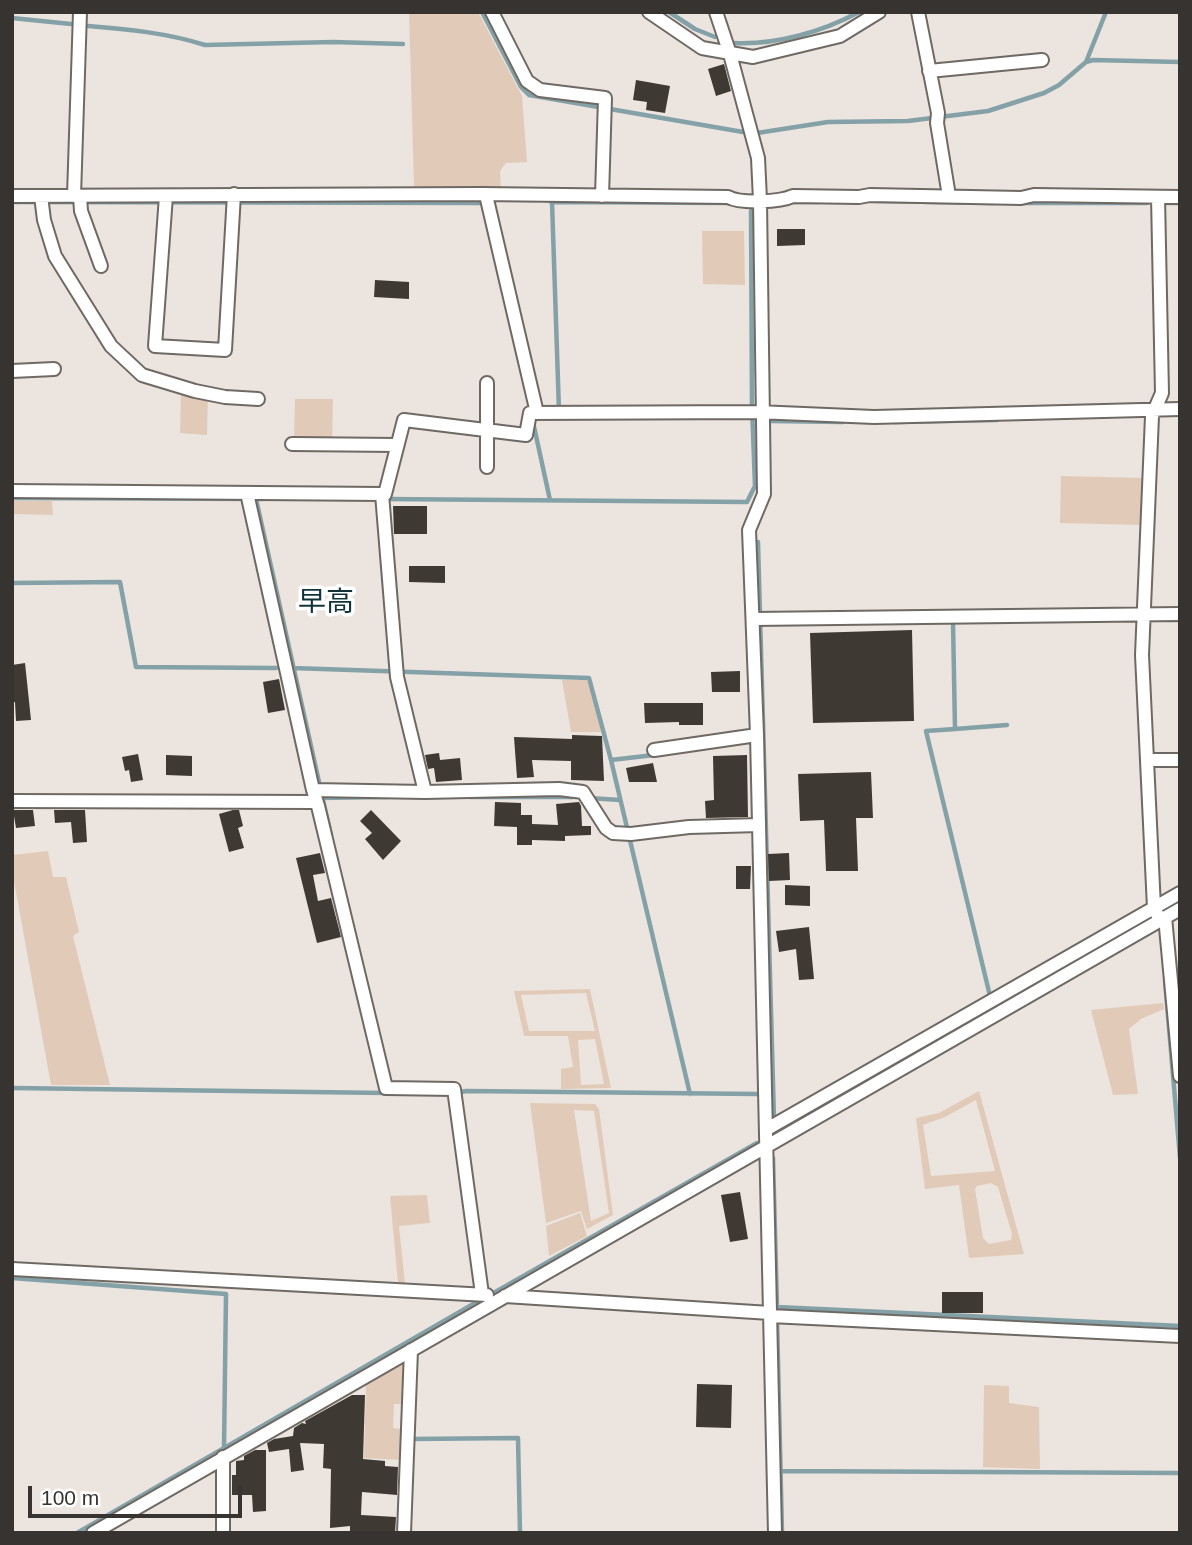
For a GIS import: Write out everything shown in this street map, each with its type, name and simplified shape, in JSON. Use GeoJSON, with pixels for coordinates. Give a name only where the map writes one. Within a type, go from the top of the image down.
{"type":"FeatureCollection","features":[{"type":"Feature","properties":{"kind":"street"},"geometry":{"type":"LineString","coordinates":[[80,12],[77,196],[102,266]]}},
{"type":"Feature","properties":{"kind":"street"},"geometry":{"type":"LineString","coordinates":[[492,12],[527,81],[533,87],[605,98],[602,196]]}},
{"type":"Feature","properties":{"kind":"street"},"geometry":{"type":"LineString","coordinates":[[649,12],[702,48],[753,57],[839,36],[879,12]]}},
{"type":"Feature","properties":{"kind":"street"},"geometry":{"type":"LineString","coordinates":[[716,12],[758,158],[760,200],[756,412],[764,494],[749,530],[758,619],[757,735],[766,1148],[774,1315],[775,1533]]}},
{"type":"Feature","properties":{"kind":"street"},"geometry":{"type":"LineString","coordinates":[[918,12],[949,196]]}},
{"type":"Feature","properties":{"kind":"street"},"geometry":{"type":"LineString","coordinates":[[929,71],[1042,60]]}},
{"type":"Feature","properties":{"kind":"street"},"geometry":{"type":"LineString","coordinates":[[166,196],[155,346],[225,350],[234,194]]}},
{"type":"Feature","properties":{"kind":"street"},"geometry":{"type":"LineString","coordinates":[[12,197],[234,194],[330,197],[728,197],[734,200],[785,200],[793,196],[1021,198],[1034,195],[1100,195],[1158,201],[1180,197]]}},
{"type":"Feature","properties":{"kind":"street"},"geometry":{"type":"LineString","coordinates":[[486,195],[537,413]]}},
{"type":"Feature","properties":{"kind":"street"},"geometry":{"type":"LineString","coordinates":[[41,196],[44,220],[55,256],[111,346],[142,375],[195,391],[225,397],[258,399]]}},
{"type":"Feature","properties":{"kind":"street"},"geometry":{"type":"LineString","coordinates":[[1158,201],[1162,393],[1154,412],[1142,655],[1156,913],[1176,990],[1180,1076]]}},
{"type":"Feature","properties":{"kind":"street"},"geometry":{"type":"LineString","coordinates":[[12,371],[54,369]]}},
{"type":"Feature","properties":{"kind":"street"},"geometry":{"type":"LineString","coordinates":[[486,383],[487,467]]}},
{"type":"Feature","properties":{"kind":"street"},"geometry":{"type":"LineString","coordinates":[[425,792],[397,673],[382,498],[404,420],[526,435],[530,413],[756,412],[874,417],[1154,412],[1180,409]]}},
{"type":"Feature","properties":{"kind":"street"},"geometry":{"type":"LineString","coordinates":[[292,444],[397,445]]}},
{"type":"Feature","properties":{"kind":"street"},"geometry":{"type":"LineString","coordinates":[[12,491],[248,498],[382,498]]}},
{"type":"Feature","properties":{"kind":"street"},"geometry":{"type":"LineString","coordinates":[[248,498],[314,796],[386,1088],[454,1088],[492,1295]]}},
{"type":"Feature","properties":{"kind":"street"},"geometry":{"type":"LineString","coordinates":[[758,619],[1145,618],[1180,614]]}},
{"type":"Feature","properties":{"kind":"street"},"geometry":{"type":"LineString","coordinates":[[654,750],[757,735]]}},
{"type":"Feature","properties":{"kind":"street"},"geometry":{"type":"LineString","coordinates":[[1149,760],[1180,760]]}},
{"type":"Feature","properties":{"kind":"street"},"geometry":{"type":"LineString","coordinates":[[12,801],[559,789],[583,793],[606,828],[613,832],[629,834],[690,827],[759,825]]}},
{"type":"Feature","properties":{"kind":"street"},"geometry":{"type":"LineString","coordinates":[[93,1533],[411,1350],[492,1295],[766,1148],[1156,913],[1180,893]]}},
{"type":"Feature","properties":{"kind":"street"},"geometry":{"type":"LineString","coordinates":[[767,1129],[991,1002],[1156,913],[1180,909]]}},
{"type":"Feature","properties":{"kind":"street"},"geometry":{"type":"LineString","coordinates":[[12,1269],[492,1295],[774,1315],[1180,1336]]}},
{"type":"Feature","properties":{"kind":"street"},"geometry":{"type":"LineString","coordinates":[[404,1533],[411,1350]]}},
{"type":"Feature","properties":{"kind":"street"},"geometry":{"type":"LineString","coordinates":[[223,1457],[223,1533]]}},
{"type":"Feature","properties":{"kind":"shaded area"},"geometry":{"type":"Polygon","coordinates":[[[409,12],[478,12],[522,96],[527,162],[506,163],[500,171],[501,191],[485,187],[414,187],[409,12]]]}},
{"type":"Feature","properties":{"kind":"shaded area"},"geometry":{"type":"Polygon","coordinates":[[[702,231],[744,231],[745,285],[703,284],[702,231]]]}},
{"type":"Feature","properties":{"kind":"shaded area"},"geometry":{"type":"Polygon","coordinates":[[[181,391],[208,395],[207,435],[180,433],[181,391]]]}},
{"type":"Feature","properties":{"kind":"shaded area"},"geometry":{"type":"Polygon","coordinates":[[[295,399],[333,399],[332,442],[294,441],[295,399]]]}},
{"type":"Feature","properties":{"kind":"shaded area"},"geometry":{"type":"Polygon","coordinates":[[[1061,476],[1143,478],[1142,525],[1060,523],[1061,476]]]}},
{"type":"Feature","properties":{"kind":"shaded area"},"geometry":{"type":"Polygon","coordinates":[[[12,501],[52,501],[53,515],[12,514],[12,501]]]}},
{"type":"Feature","properties":{"kind":"shaded area"},"geometry":{"type":"Polygon","coordinates":[[[562,680],[586,680],[590,684],[601,732],[571,732],[562,680]]]}},
{"type":"Feature","properties":{"kind":"shaded area"},"geometry":{"type":"Polygon","coordinates":[[[48,851],[53,877],[66,877],[79,932],[73,936],[110,1085],[51,1085],[12,870],[12,855],[48,851]]]}},
{"type":"Feature","properties":{"kind":"shaded area"},"geometry":{"type":"Polygon","coordinates":[[[590,989],[611,1088],[561,1089],[561,1069],[573,1067],[568,1036],[524,1036],[514,991],[590,989]],[[586,993],[521,995],[529,1031],[595,1031],[586,993]],[[595,1039],[578,1040],[581,1085],[604,1084],[595,1039]]]}},
{"type":"Feature","properties":{"kind":"shaded area"},"geometry":{"type":"Polygon","coordinates":[[[1163,1003],[1164,1009],[1141,1019],[1129,1029],[1138,1094],[1113,1095],[1091,1010],[1163,1003]]]}},
{"type":"Feature","properties":{"kind":"shaded area"},"geometry":{"type":"Polygon","coordinates":[[[979,1091],[1024,1254],[969,1258],[959,1185],[925,1189],[916,1118],[939,1113],[979,1091]],[[976,1100],[945,1117],[923,1125],[931,1176],[995,1171],[976,1100]],[[991,1183],[977,1186],[975,1189],[983,1238],[989,1244],[1011,1240],[1012,1234],[998,1187],[991,1183]]]}},
{"type":"Feature","properties":{"kind":"shaded area"},"geometry":{"type":"Polygon","coordinates":[[[530,1103],[595,1104],[599,1109],[613,1215],[587,1229],[581,1211],[546,1223],[530,1103]],[[574,1110],[591,1221],[609,1213],[594,1111],[574,1110]]]}},
{"type":"Feature","properties":{"kind":"shaded area"},"geometry":{"type":"Polygon","coordinates":[[[427,1195],[430,1223],[399,1226],[405,1284],[398,1283],[390,1196],[427,1195]]]}},
{"type":"Feature","properties":{"kind":"shaded area"},"geometry":{"type":"Polygon","coordinates":[[[580,1213],[587,1236],[549,1256],[546,1226],[580,1213]]]}},
{"type":"Feature","properties":{"kind":"shaded area"},"geometry":{"type":"Polygon","coordinates":[[[404,1362],[403,1404],[394,1404],[393,1428],[402,1429],[401,1460],[364,1458],[366,1385],[404,1362]]]}},
{"type":"Feature","properties":{"kind":"shaded area"},"geometry":{"type":"Polygon","coordinates":[[[984,1385],[1009,1386],[1009,1403],[1039,1407],[1040,1469],[983,1467],[984,1385]]]}},
{"type":"Feature","properties":{"kind":"building"},"geometry":{"type":"Polygon","coordinates":[[[724,64],[731,91],[716,96],[708,69],[724,64]]]}},
{"type":"Feature","properties":{"kind":"building"},"geometry":{"type":"Polygon","coordinates":[[[636,80],[670,86],[665,113],[646,110],[647,102],[633,100],[636,80]]]}},
{"type":"Feature","properties":{"kind":"building"},"geometry":{"type":"Polygon","coordinates":[[[777,229],[805,229],[805,245],[777,246],[777,229]]]}},
{"type":"Feature","properties":{"kind":"building"},"geometry":{"type":"Polygon","coordinates":[[[375,280],[409,282],[409,299],[374,297],[375,280]]]}},
{"type":"Feature","properties":{"kind":"building"},"geometry":{"type":"Polygon","coordinates":[[[393,506],[427,506],[427,534],[394,534],[393,506]]]}},
{"type":"Feature","properties":{"kind":"building"},"geometry":{"type":"Polygon","coordinates":[[[409,566],[445,566],[445,583],[409,582],[409,566]]]}},
{"type":"Feature","properties":{"kind":"building"},"geometry":{"type":"Polygon","coordinates":[[[912,630],[914,721],[813,723],[810,633],[912,630]]]}},
{"type":"Feature","properties":{"kind":"building"},"geometry":{"type":"Polygon","coordinates":[[[25,663],[31,720],[16,721],[15,702],[12,703],[12,665],[25,663]]]}},
{"type":"Feature","properties":{"kind":"building"},"geometry":{"type":"Polygon","coordinates":[[[740,671],[740,692],[712,692],[711,672],[740,671]]]}},
{"type":"Feature","properties":{"kind":"building"},"geometry":{"type":"Polygon","coordinates":[[[279,679],[285,710],[268,713],[263,682],[279,679]]]}},
{"type":"Feature","properties":{"kind":"building"},"geometry":{"type":"Polygon","coordinates":[[[644,703],[703,703],[703,725],[679,725],[679,722],[645,723],[644,703]]]}},
{"type":"Feature","properties":{"kind":"building"},"geometry":{"type":"Polygon","coordinates":[[[572,735],[602,736],[604,781],[571,780],[571,761],[532,760],[534,777],[517,778],[514,737],[572,739],[572,735]]]}},
{"type":"Feature","properties":{"kind":"building"},"geometry":{"type":"Polygon","coordinates":[[[439,753],[440,760],[460,758],[462,780],[436,782],[434,768],[428,769],[425,755],[439,753]]]}},
{"type":"Feature","properties":{"kind":"building"},"geometry":{"type":"Polygon","coordinates":[[[138,754],[143,780],[131,782],[129,770],[125,771],[122,757],[138,754]]]}},
{"type":"Feature","properties":{"kind":"building"},"geometry":{"type":"Polygon","coordinates":[[[166,755],[192,756],[192,776],[166,775],[166,755]]]}},
{"type":"Feature","properties":{"kind":"building"},"geometry":{"type":"Polygon","coordinates":[[[747,755],[748,817],[706,818],[705,801],[714,800],[713,756],[747,755]]]}},
{"type":"Feature","properties":{"kind":"building"},"geometry":{"type":"Polygon","coordinates":[[[653,763],[657,782],[629,782],[626,768],[653,763]]]}},
{"type":"Feature","properties":{"kind":"building"},"geometry":{"type":"Polygon","coordinates":[[[871,772],[873,818],[856,818],[858,871],[826,871],[824,820],[800,821],[798,774],[871,772]]]}},
{"type":"Feature","properties":{"kind":"building"},"geometry":{"type":"Polygon","coordinates":[[[495,802],[521,803],[521,815],[532,815],[532,824],[558,825],[556,804],[579,802],[582,826],[591,826],[591,835],[565,836],[565,841],[532,840],[532,845],[517,845],[517,827],[494,826],[495,802]]]}},
{"type":"Feature","properties":{"kind":"building"},"geometry":{"type":"Polygon","coordinates":[[[13,810],[33,810],[35,826],[16,828],[13,810]]]}},
{"type":"Feature","properties":{"kind":"building"},"geometry":{"type":"Polygon","coordinates":[[[54,810],[85,810],[87,842],[73,843],[71,822],[55,823],[54,810]]]}},
{"type":"Feature","properties":{"kind":"building"},"geometry":{"type":"Polygon","coordinates":[[[239,810],[243,826],[238,828],[244,848],[229,852],[219,814],[239,810]]]}},
{"type":"Feature","properties":{"kind":"building"},"geometry":{"type":"Polygon","coordinates":[[[371,810],[401,841],[383,860],[365,839],[372,833],[360,821],[371,810]]]}},
{"type":"Feature","properties":{"kind":"building"},"geometry":{"type":"Polygon","coordinates":[[[320,853],[325,873],[313,875],[318,901],[331,898],[341,937],[317,943],[296,858],[320,853]]]}},
{"type":"Feature","properties":{"kind":"building"},"geometry":{"type":"Polygon","coordinates":[[[789,853],[790,880],[769,881],[768,854],[789,853]]]}},
{"type":"Feature","properties":{"kind":"building"},"geometry":{"type":"Polygon","coordinates":[[[736,866],[751,866],[750,889],[736,889],[736,866]]]}},
{"type":"Feature","properties":{"kind":"building"},"geometry":{"type":"Polygon","coordinates":[[[785,885],[810,886],[810,906],[785,905],[785,885]]]}},
{"type":"Feature","properties":{"kind":"building"},"geometry":{"type":"Polygon","coordinates":[[[809,927],[814,979],[799,980],[796,949],[779,952],[776,931],[809,927]]]}},
{"type":"Feature","properties":{"kind":"building"},"geometry":{"type":"Polygon","coordinates":[[[740,1192],[748,1239],[730,1242],[721,1195],[740,1192]]]}},
{"type":"Feature","properties":{"kind":"building"},"geometry":{"type":"Polygon","coordinates":[[[942,1292],[983,1292],[983,1313],[942,1313],[942,1292]]]}},
{"type":"Feature","properties":{"kind":"building"},"geometry":{"type":"Polygon","coordinates":[[[697,1384],[732,1385],[731,1428],[696,1427],[697,1384]]]}},
{"type":"Feature","properties":{"kind":"building"},"geometry":{"type":"Polygon","coordinates":[[[352,1395],[365,1395],[363,1459],[385,1461],[385,1466],[398,1467],[397,1495],[362,1492],[361,1515],[396,1517],[395,1533],[350,1533],[350,1526],[330,1528],[331,1469],[323,1468],[324,1444],[300,1443],[304,1470],[291,1472],[289,1449],[269,1452],[267,1443],[293,1436],[294,1428],[302,1423],[306,1424],[305,1421],[352,1395]]]}},
{"type":"Feature","properties":{"kind":"building"},"geometry":{"type":"Polygon","coordinates":[[[255,1450],[266,1450],[266,1511],[253,1512],[252,1495],[232,1495],[232,1475],[236,1475],[236,1461],[244,1460],[244,1456],[255,1450]]]}},
{"type":"Feature","properties":{"kind":"waterway"},"geometry":{"type":"LineString","coordinates":[[482,12],[521,87],[529,95],[743,132]]}},
{"type":"Feature","properties":{"kind":"waterway"},"geometry":{"type":"LineString","coordinates":[[669,12],[695,29],[715,37]]}},
{"type":"Feature","properties":{"kind":"waterway"},"geometry":{"type":"LineString","coordinates":[[734,43],[766,42],[798,36],[830,26],[859,12]]}},
{"type":"Feature","properties":{"kind":"waterway"},"geometry":{"type":"LineString","coordinates":[[1086,62],[1106,12]]}},
{"type":"Feature","properties":{"kind":"waterway"},"geometry":{"type":"LineString","coordinates":[[12,18],[71,24]]}},
{"type":"Feature","properties":{"kind":"waterway"},"geometry":{"type":"LineString","coordinates":[[88,26],[132,30],[205,45],[333,42],[403,44]]}},
{"type":"Feature","properties":{"kind":"waterway"},"geometry":{"type":"LineString","coordinates":[[757,133],[828,122],[908,121],[988,111],[1044,93],[1059,85],[1086,62],[1093,60],[1180,62]]}},
{"type":"Feature","properties":{"kind":"waterway"},"geometry":{"type":"LineString","coordinates":[[876,201],[993,203]]}},
{"type":"Feature","properties":{"kind":"waterway"},"geometry":{"type":"LineString","coordinates":[[12,202],[480,203]]}},
{"type":"Feature","properties":{"kind":"waterway"},"geometry":{"type":"LineString","coordinates":[[551,202],[729,203]]}},
{"type":"Feature","properties":{"kind":"waterway"},"geometry":{"type":"LineString","coordinates":[[552,202],[559,411]]}},
{"type":"Feature","properties":{"kind":"waterway"},"geometry":{"type":"LineString","coordinates":[[793,202],[818,202]]}},
{"type":"Feature","properties":{"kind":"waterway"},"geometry":{"type":"LineString","coordinates":[[1023,203],[1147,203]]}},
{"type":"Feature","properties":{"kind":"waterway"},"geometry":{"type":"LineString","coordinates":[[1160,203],[1180,203]]}},
{"type":"Feature","properties":{"kind":"waterway"},"geometry":{"type":"LineString","coordinates":[[384,499],[747,502],[755,486],[751,211]]}},
{"type":"Feature","properties":{"kind":"waterway"},"geometry":{"type":"LineString","coordinates":[[894,422],[997,420]]}},
{"type":"Feature","properties":{"kind":"waterway"},"geometry":{"type":"LineString","coordinates":[[770,421],[843,422]]}},
{"type":"Feature","properties":{"kind":"waterway"},"geometry":{"type":"LineString","coordinates":[[533,422],[550,500]]}},
{"type":"Feature","properties":{"kind":"waterway"},"geometry":{"type":"LineString","coordinates":[[12,498],[263,499]]}},
{"type":"Feature","properties":{"kind":"waterway"},"geometry":{"type":"LineString","coordinates":[[256,499],[319,782]]}},
{"type":"Feature","properties":{"kind":"waterway"},"geometry":{"type":"LineString","coordinates":[[758,542],[774,1119]]}},
{"type":"Feature","properties":{"kind":"waterway"},"geometry":{"type":"LineString","coordinates":[[12,583],[120,582],[136,667],[276,668]]}},
{"type":"Feature","properties":{"kind":"waterway"},"geometry":{"type":"LineString","coordinates":[[1167,620],[1180,620]]}},
{"type":"Feature","properties":{"kind":"waterway"},"geometry":{"type":"LineString","coordinates":[[953,622],[955,729],[926,731],[991,1000]]}},
{"type":"Feature","properties":{"kind":"waterway"},"geometry":{"type":"LineString","coordinates":[[292,668],[589,678],[690,1094]]}},
{"type":"Feature","properties":{"kind":"waterway"},"geometry":{"type":"LineString","coordinates":[[955,729],[1007,725]]}},
{"type":"Feature","properties":{"kind":"waterway"},"geometry":{"type":"LineString","coordinates":[[611,760],[654,755]]}},
{"type":"Feature","properties":{"kind":"waterway"},"geometry":{"type":"LineString","coordinates":[[322,796],[331,835]]}},
{"type":"Feature","properties":{"kind":"waterway"},"geometry":{"type":"LineString","coordinates":[[316,798],[388,797]]}},
{"type":"Feature","properties":{"kind":"waterway"},"geometry":{"type":"LineString","coordinates":[[470,797],[573,797]]}},
{"type":"Feature","properties":{"kind":"waterway"},"geometry":{"type":"LineString","coordinates":[[589,798],[620,800]]}},
{"type":"Feature","properties":{"kind":"waterway"},"geometry":{"type":"LineString","coordinates":[[786,1126],[1180,901]]}},
{"type":"Feature","properties":{"kind":"waterway"},"geometry":{"type":"LineString","coordinates":[[1165,980],[1180,1158]]}},
{"type":"Feature","properties":{"kind":"waterway"},"geometry":{"type":"LineString","coordinates":[[12,1088],[385,1093]]}},
{"type":"Feature","properties":{"kind":"waterway"},"geometry":{"type":"LineString","coordinates":[[457,1093],[757,1094]]}},
{"type":"Feature","properties":{"kind":"waterway"},"geometry":{"type":"LineString","coordinates":[[490,1295],[757,1143]]}},
{"type":"Feature","properties":{"kind":"waterway"},"geometry":{"type":"LineString","coordinates":[[773,1158],[777,1307]]}},
{"type":"Feature","properties":{"kind":"waterway"},"geometry":{"type":"LineString","coordinates":[[12,1278],[226,1294],[224,1449]]}},
{"type":"Feature","properties":{"kind":"waterway"},"geometry":{"type":"LineString","coordinates":[[77,1533],[482,1299]]}},
{"type":"Feature","properties":{"kind":"waterway"},"geometry":{"type":"LineString","coordinates":[[777,1307],[1180,1326]]}},
{"type":"Feature","properties":{"kind":"waterway"},"geometry":{"type":"LineString","coordinates":[[777,1319],[782,1533]]}},
{"type":"Feature","properties":{"kind":"waterway"},"geometry":{"type":"LineString","coordinates":[[412,1439],[518,1438],[520,1533]]}},
{"type":"Feature","properties":{"kind":"waterway"},"geometry":{"type":"LineString","coordinates":[[781,1471],[1180,1473]]}},
{"type":"Feature","properties":{"kind":"district","name":"早高"},"geometry":{"type":"Point","coordinates":[326,603]}}]}
